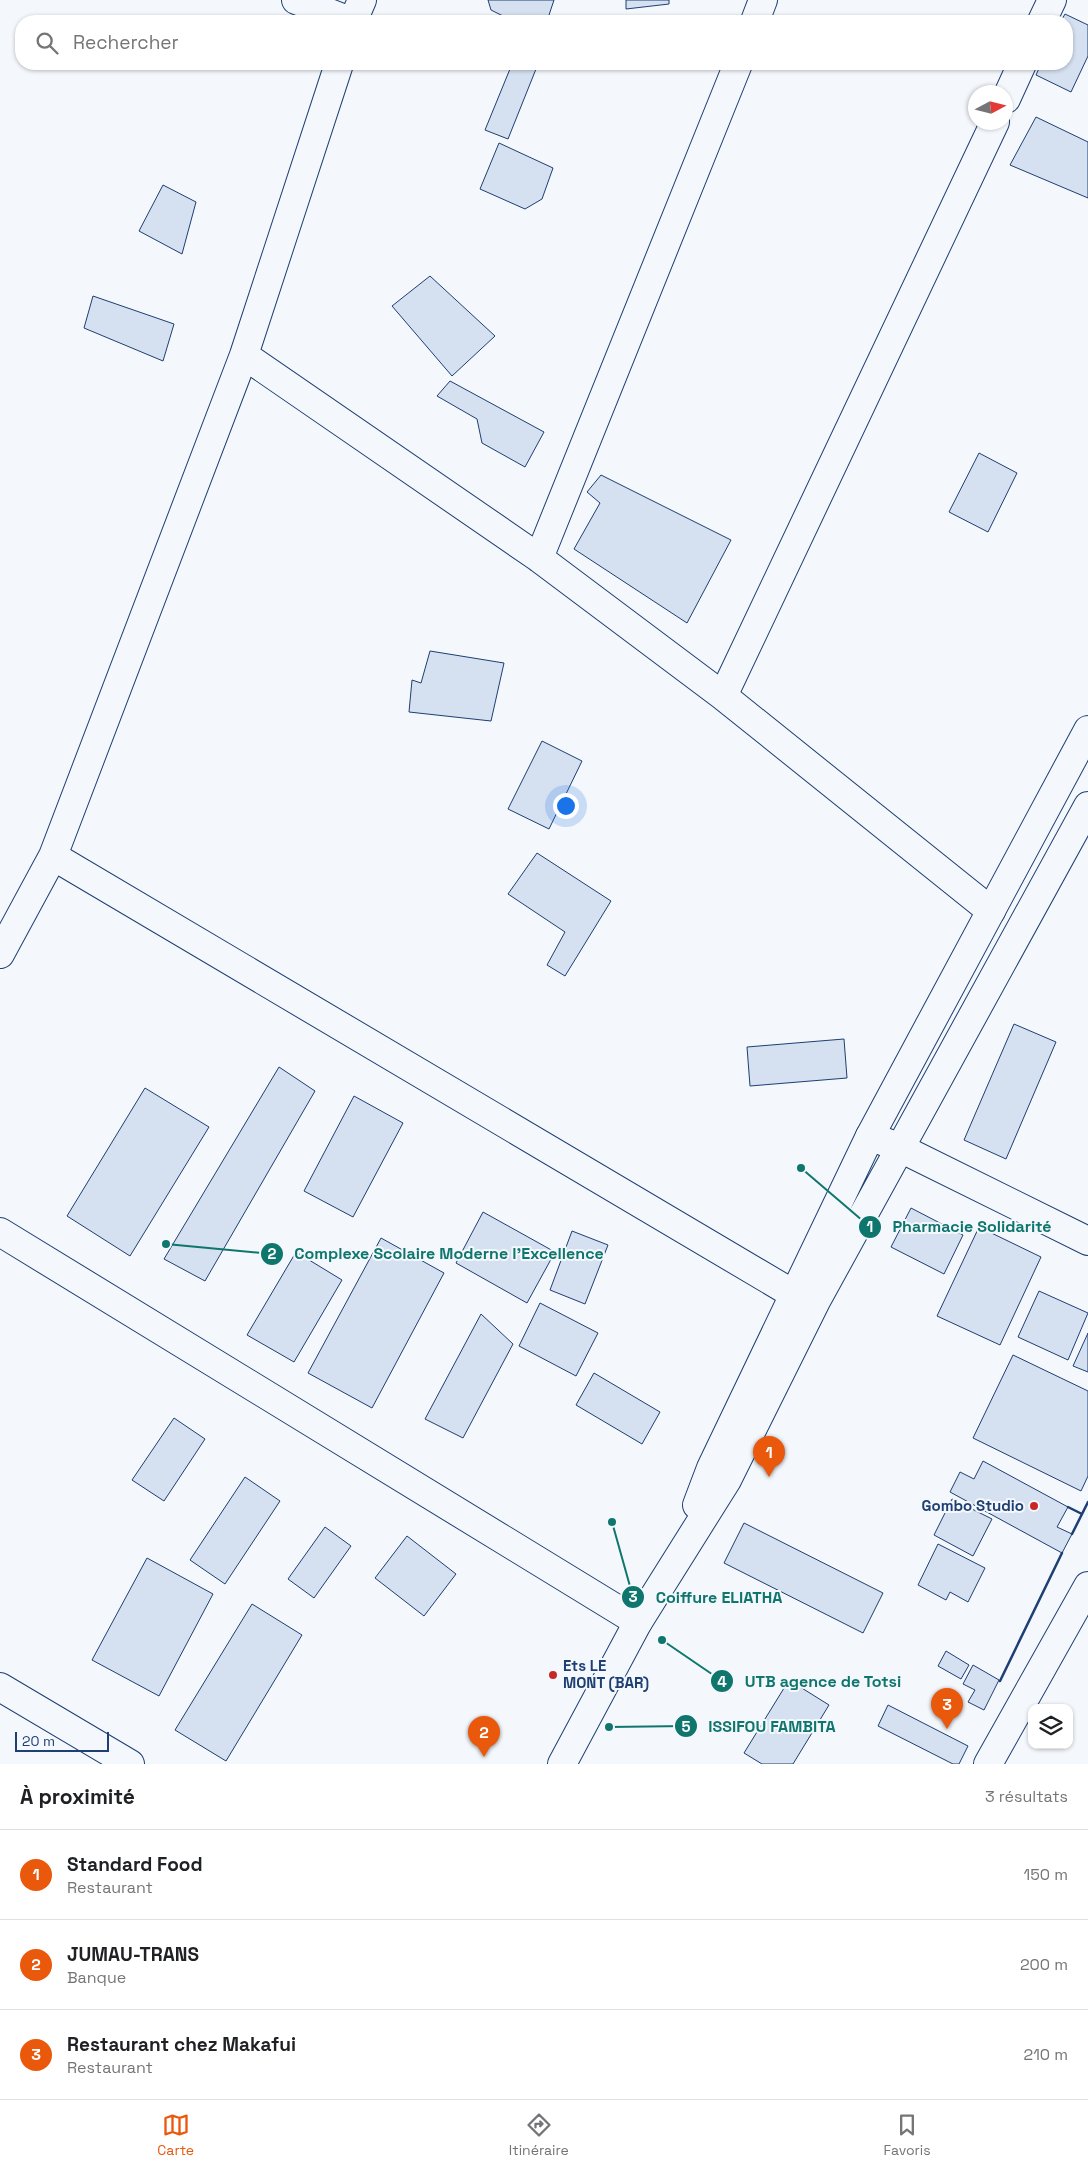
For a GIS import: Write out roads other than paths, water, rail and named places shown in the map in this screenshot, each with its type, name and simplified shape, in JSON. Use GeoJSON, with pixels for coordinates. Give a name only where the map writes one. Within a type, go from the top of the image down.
{"type":"FeatureCollection","features":[{"type":"Feature","properties":{"kind":"street"},"geometry":{"type":"LineString","coordinates":[[296,0],[335,15]]}},
{"type":"Feature","properties":{"kind":"street"},"geometry":{"type":"LineString","coordinates":[[354,15],[362,0]]}},
{"type":"Feature","properties":{"kind":"street"},"geometry":{"type":"LineString","coordinates":[[757,15],[763,0]]}},
{"type":"Feature","properties":{"kind":"street"},"geometry":{"type":"LineString","coordinates":[[1045,15],[1052,0]]}},
{"type":"Feature","properties":{"kind":"street"},"geometry":{"type":"LineString","coordinates":[[0,954],[53,856],[244,355],[337,70]]}},
{"type":"Feature","properties":{"kind":"street"},"geometry":{"type":"LineString","coordinates":[[539,558],[736,70]]}},
{"type":"Feature","properties":{"kind":"street"},"geometry":{"type":"LineString","coordinates":[[1012,85],[1019,70]]}},
{"type":"Feature","properties":{"kind":"street"},"geometry":{"type":"LineString","coordinates":[[723,696],[990,130]]}},
{"type":"Feature","properties":{"kind":"street"},"geometry":{"type":"LineString","coordinates":[[244,355],[539,558],[723,696],[991,911]]}},
{"type":"Feature","properties":{"kind":"street"},"geometry":{"type":"LineString","coordinates":[[677,1560],[711,1468],[870,1136],[1088,730]]}},
{"type":"Feature","properties":{"kind":"street"},"geometry":{"type":"LineString","coordinates":[[562,1764],[638,1622],[727,1480],[816,1301],[1088,806]]}},
{"type":"Feature","properties":{"kind":"street"},"geometry":{"type":"LineString","coordinates":[[53,856],[795,1294]]}},
{"type":"Feature","properties":{"kind":"street"},"geometry":{"type":"LineString","coordinates":[[870,1136],[900,1148],[1088,1241]]}},
{"type":"Feature","properties":{"kind":"street"},"geometry":{"type":"LineString","coordinates":[[0,1232],[638,1622]]}},
{"type":"Feature","properties":{"kind":"street"},"geometry":{"type":"LineString","coordinates":[[988,1764],[1088,1586]]}},
{"type":"Feature","properties":{"kind":"street"},"geometry":{"type":"LineString","coordinates":[[0,1687],[119,1761]]}},
{"type":"Feature","properties":{"kind":"place","name":"Pharmacie Solidarité"},"geometry":{"type":"Point","coordinates":[801,1168]}},
{"type":"Feature","properties":{"kind":"place","name":"Complexe Scolaire Moderne l'Excellence"},"geometry":{"type":"Point","coordinates":[166,1244]}},
{"type":"Feature","properties":{"kind":"place","name":"Standard Food"},"geometry":{"type":"Point","coordinates":[769,1477]}},
{"type":"Feature","properties":{"kind":"place","name":"Gombo Studio"},"geometry":{"type":"Point","coordinates":[1034,1506]}},
{"type":"Feature","properties":{"kind":"place","name":"Coiffure ELIATHA"},"geometry":{"type":"Point","coordinates":[612,1522]}},
{"type":"Feature","properties":{"kind":"place","name":"UTB agence de Totsi"},"geometry":{"type":"Point","coordinates":[662,1640]}},
{"type":"Feature","properties":{"kind":"place","name":"Ets LE MONT (BAR)"},"geometry":{"type":"Point","coordinates":[553,1675]}},
{"type":"Feature","properties":{"kind":"place","name":"ISSIFOU FAMBITA"},"geometry":{"type":"Point","coordinates":[609,1727]}},
{"type":"Feature","properties":{"kind":"place","name":"Restaurant chez Makafui"},"geometry":{"type":"Point","coordinates":[947,1729]}},
{"type":"Feature","properties":{"kind":"place","name":"JUMAU-TRANS"},"geometry":{"type":"Point","coordinates":[484,1757]}}]}
